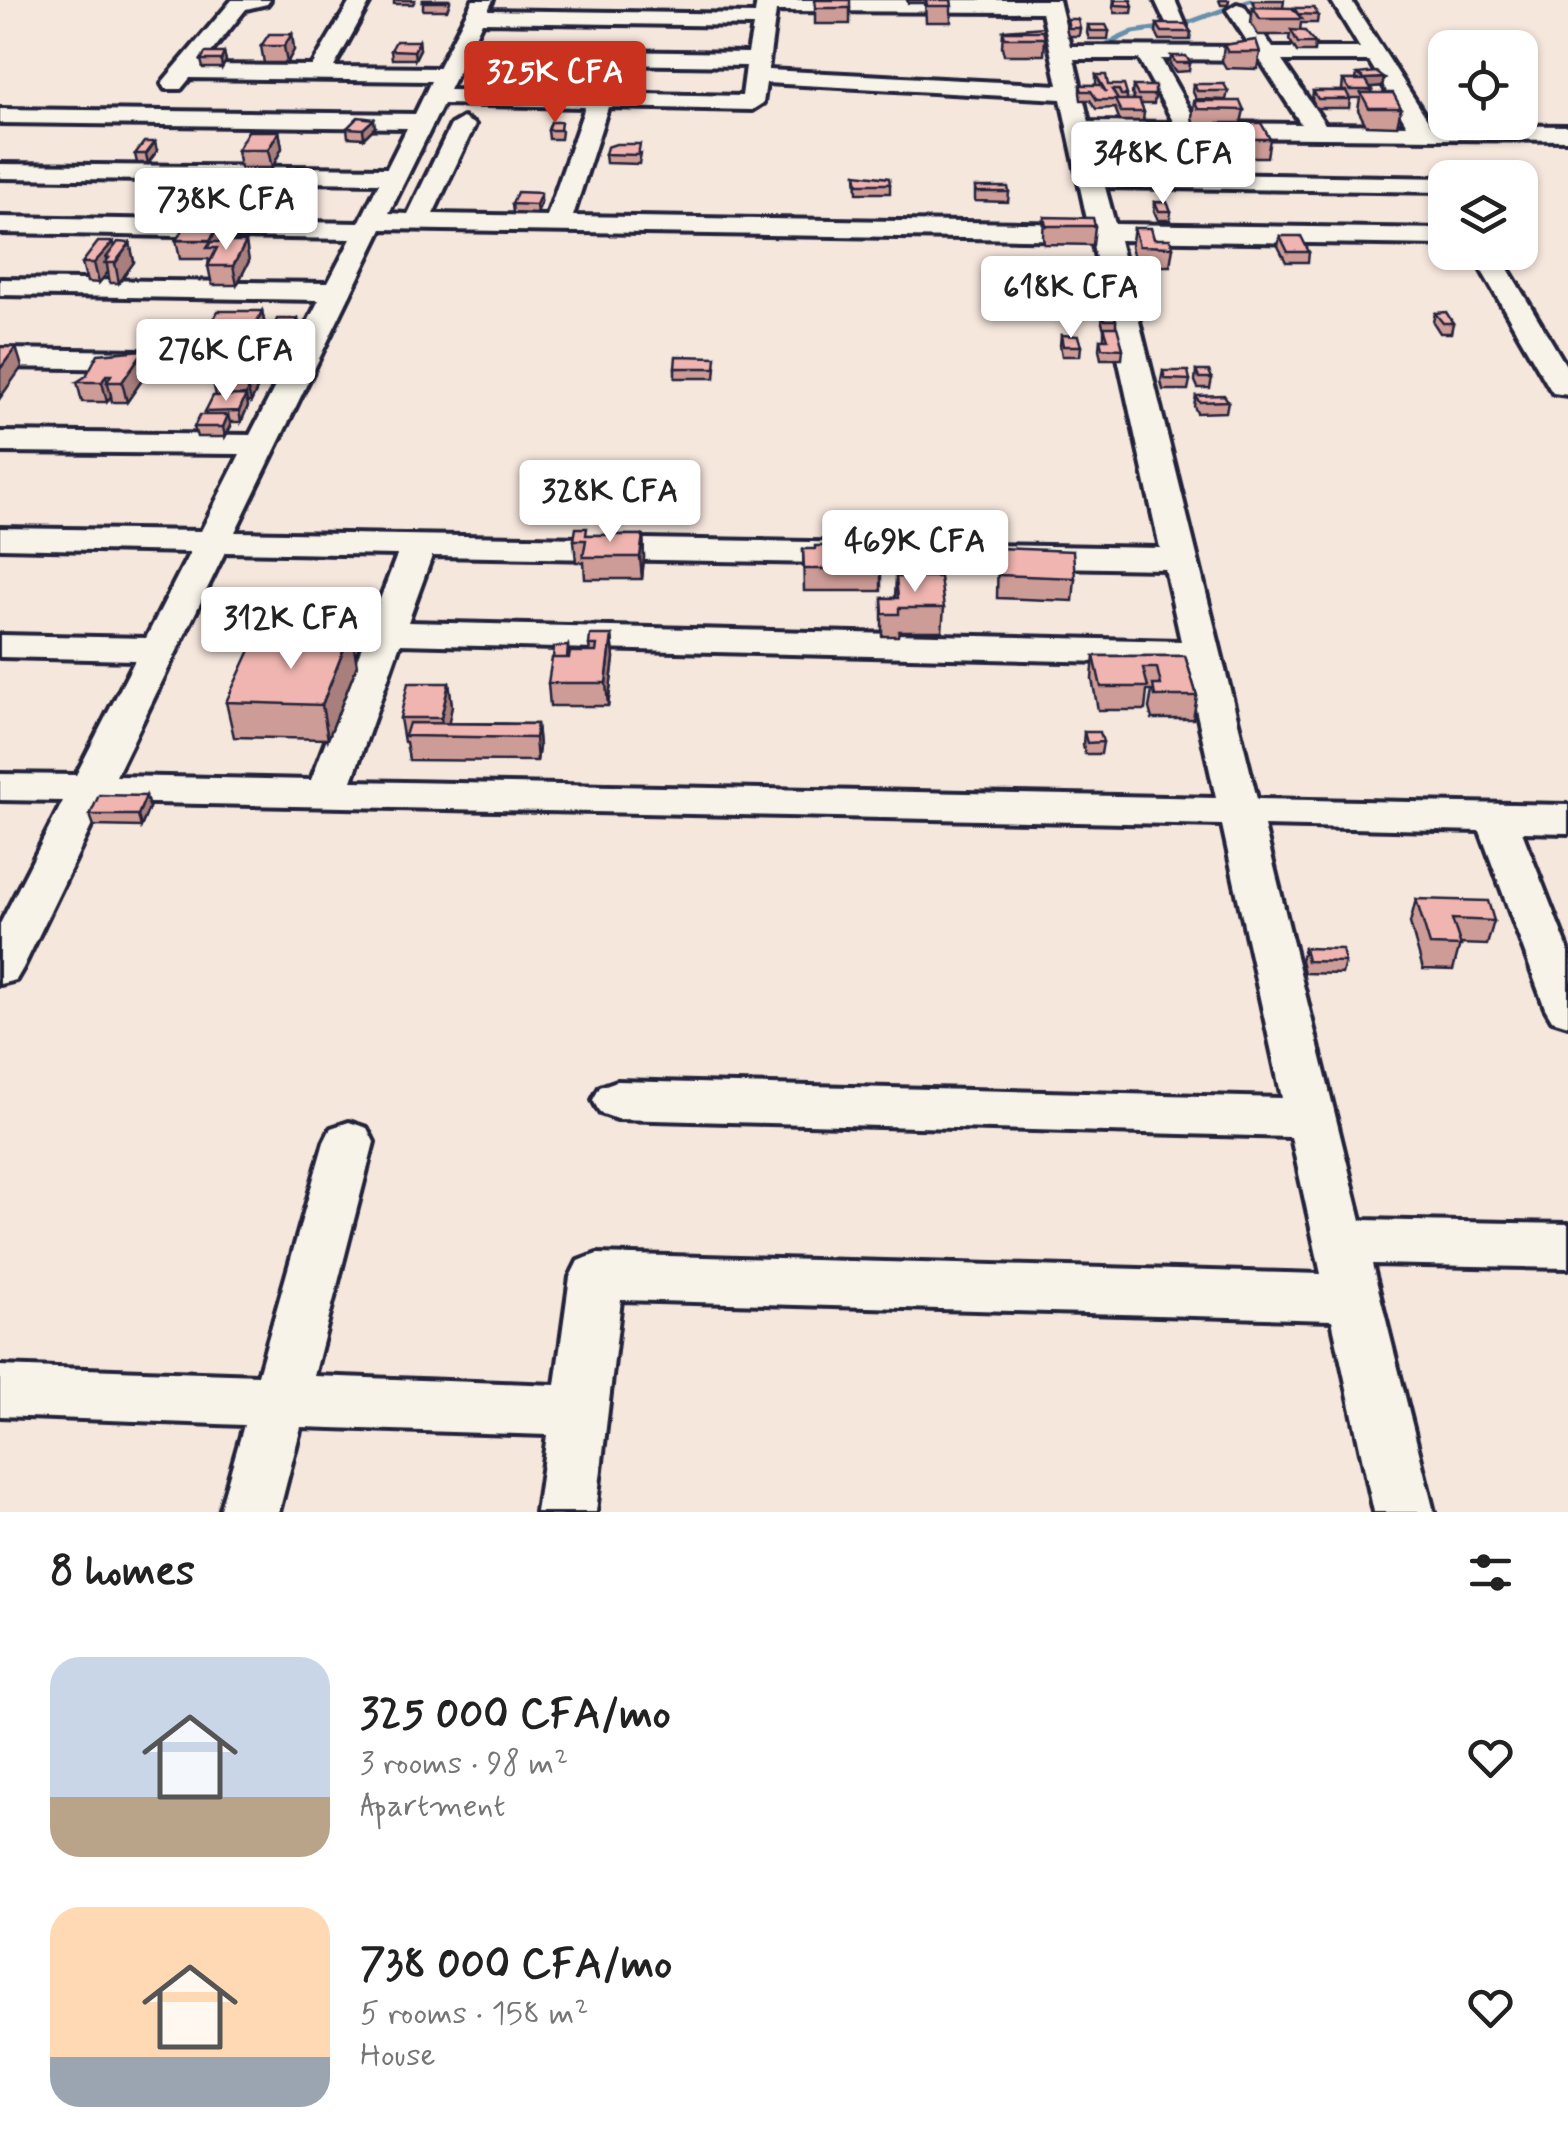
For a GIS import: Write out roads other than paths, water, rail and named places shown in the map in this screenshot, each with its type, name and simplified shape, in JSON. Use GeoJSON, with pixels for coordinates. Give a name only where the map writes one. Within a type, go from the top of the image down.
{"type":"FeatureCollection","features":[{"type":"Feature","properties":{"kind":"street"},"geometry":{"type":"LineString","coordinates":[[145,118],[239,4],[260,0]]}},
{"type":"Feature","properties":{"kind":"street"},"geometry":{"type":"LineString","coordinates":[[318,73],[361,0]]}},
{"type":"Feature","properties":{"kind":"street"},"geometry":{"type":"LineString","coordinates":[[1165,0],[1176,26]]}},
{"type":"Feature","properties":{"kind":"street"},"geometry":{"type":"LineString","coordinates":[[1341,0],[1432,160]]}},
{"type":"Feature","properties":{"kind":"street"},"geometry":{"type":"LineString","coordinates":[[0,968],[479,8],[1050,3],[1404,1512]]}},
{"type":"Feature","properties":{"kind":"street"},"geometry":{"type":"LineString","coordinates":[[184,72],[318,73],[599,100],[752,103],[766,8]]}},
{"type":"Feature","properties":{"kind":"street"},"geometry":{"type":"LineString","coordinates":[[1237,10],[1318,133]]}},
{"type":"Feature","properties":{"kind":"street"},"geometry":{"type":"LineString","coordinates":[[1062,52],[1375,55]]}},
{"type":"Feature","properties":{"kind":"street"},"geometry":{"type":"LineString","coordinates":[[1146,53],[1190,131]]}},
{"type":"Feature","properties":{"kind":"street"},"geometry":{"type":"LineString","coordinates":[[0,116],[145,118],[440,87],[757,68],[1076,111],[1190,131],[1568,133]]}},
{"type":"Feature","properties":{"kind":"street"},"geometry":{"type":"LineString","coordinates":[[558,224],[599,100]]}},
{"type":"Feature","properties":{"kind":"street"},"geometry":{"type":"LineString","coordinates":[[416,221],[463,126]]}},
{"type":"Feature","properties":{"kind":"street"},"geometry":{"type":"LineString","coordinates":[[0,171],[395,176]]}},
{"type":"Feature","properties":{"kind":"street"},"geometry":{"type":"LineString","coordinates":[[1091,179],[1428,185]]}},
{"type":"Feature","properties":{"kind":"street"},"geometry":{"type":"LineString","coordinates":[[0,225],[371,226],[416,221],[1428,237]]}},
{"type":"Feature","properties":{"kind":"street"},"geometry":{"type":"LineString","coordinates":[[1495,270],[1564,386]]}},
{"type":"Feature","properties":{"kind":"street"},"geometry":{"type":"LineString","coordinates":[[0,287],[338,292]]}},
{"type":"Feature","properties":{"kind":"street"},"geometry":{"type":"LineString","coordinates":[[0,358],[302,362]]}},
{"type":"Feature","properties":{"kind":"street"},"geometry":{"type":"LineString","coordinates":[[0,442],[261,445]]}},
{"type":"Feature","properties":{"kind":"street"},"geometry":{"type":"LineString","coordinates":[[0,538],[1181,560]]}},
{"type":"Feature","properties":{"kind":"street"},"geometry":{"type":"LineString","coordinates":[[327,793],[418,546]]}},
{"type":"Feature","properties":{"kind":"street"},"geometry":{"type":"LineString","coordinates":[[386,633],[1203,653]]}},
{"type":"Feature","properties":{"kind":"street"},"geometry":{"type":"LineString","coordinates":[[0,646],[160,649]]}},
{"type":"Feature","properties":{"kind":"street"},"geometry":{"type":"LineString","coordinates":[[0,786],[1568,819]]}},
{"type":"Feature","properties":{"kind":"street"},"geometry":{"type":"LineString","coordinates":[[1496,818],[1555,941],[1568,1008]]}},
{"type":"Feature","properties":{"kind":"street"},"geometry":{"type":"LineString","coordinates":[[618,1100],[1312,1118]]}},
{"type":"Feature","properties":{"kind":"street"},"geometry":{"type":"LineString","coordinates":[[249,1512],[349,1142]]}},
{"type":"Feature","properties":{"kind":"street"},"geometry":{"type":"LineString","coordinates":[[1340,1240],[1568,1246]]}},
{"type":"Feature","properties":{"kind":"street"},"geometry":{"type":"LineString","coordinates":[[566,1512],[597,1277],[1354,1298]]}},
{"type":"Feature","properties":{"kind":"street"},"geometry":{"type":"LineString","coordinates":[[0,1391],[579,1411]]}},
{"type":"Feature","properties":{"kind":"waterway"},"geometry":{"type":"LineString","coordinates":[[1096,49],[1133,32],[1182,25],[1250,0]]}}]}
